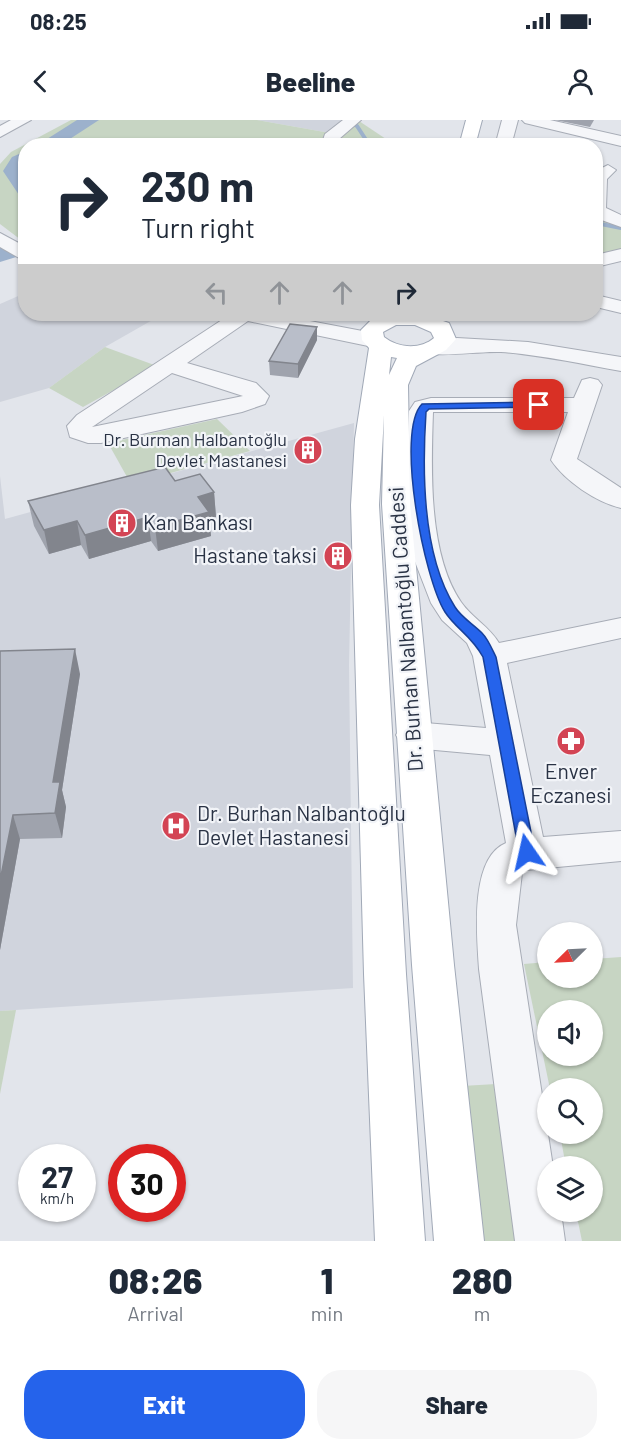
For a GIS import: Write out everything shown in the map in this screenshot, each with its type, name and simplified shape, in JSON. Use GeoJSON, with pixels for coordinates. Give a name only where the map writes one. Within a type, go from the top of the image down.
{"type":"FeatureCollection","features":[{"type":"Feature","properties":{"kind":"main road"},"geometry":{"type":"LineString","coordinates":[[469,138],[474,120]]}},
{"type":"Feature","properties":{"kind":"main road"},"geometry":{"type":"LineString","coordinates":[[482,138],[486,120]]}},
{"type":"Feature","properties":{"kind":"main road"},"geometry":{"type":"LineString","coordinates":[[411,321],[385,328],[400,352],[434,333],[420,321]]}},
{"type":"Feature","properties":{"kind":"main road","name":"Dr. Burhan Nalbantoğlu Caddesi"},"geometry":{"type":"LineString","coordinates":[[385,328],[368,439],[364,505],[385,974],[400,1241]]}},
{"type":"Feature","properties":{"kind":"main road","name":"Dr. Burhan Nalbantoğlu Caddesi"},"geometry":{"type":"LineString","coordinates":[[434,333],[406,362],[396,385],[397,537],[459,1241]]}},
{"type":"Feature","properties":{"kind":"street"},"geometry":{"type":"LineString","coordinates":[[0,132],[23,120]]}},
{"type":"Feature","properties":{"kind":"street"},"geometry":{"type":"LineString","coordinates":[[331,138],[353,120]]}},
{"type":"Feature","properties":{"kind":"street"},"geometry":{"type":"LineString","coordinates":[[504,138],[510,120]]}},
{"type":"Feature","properties":{"kind":"street"},"geometry":{"type":"LineString","coordinates":[[530,120],[621,141]]}},
{"type":"Feature","properties":{"kind":"street"},"geometry":{"type":"LineString","coordinates":[[603,214],[621,221]]}},
{"type":"Feature","properties":{"kind":"street"},"geometry":{"type":"LineString","coordinates":[[2,241],[18,251]]}},
{"type":"Feature","properties":{"kind":"street"},"geometry":{"type":"LineString","coordinates":[[603,259],[621,255]]}},
{"type":"Feature","properties":{"kind":"street"},"geometry":{"type":"LineString","coordinates":[[603,303],[621,307]]}},
{"type":"Feature","properties":{"kind":"street"},"geometry":{"type":"LineString","coordinates":[[170,365],[248,388],[257,396],[256,399],[242,405],[97,435],[83,434],[78,430],[86,420],[234,321]]}},
{"type":"Feature","properties":{"kind":"street"},"geometry":{"type":"LineString","coordinates":[[303,321],[385,328]]}},
{"type":"Feature","properties":{"kind":"street"},"geometry":{"type":"LineString","coordinates":[[434,333],[467,345],[530,350],[610,362],[583,405],[565,453],[565,463],[621,500]]}},
{"type":"Feature","properties":{"kind":"street"},"geometry":{"type":"LineString","coordinates":[[527,852],[489,657],[479,638],[451,611],[436,580],[422,521],[418,454],[421,411],[424,407],[431,405],[583,405]]}},
{"type":"Feature","properties":{"kind":"street"},"geometry":{"type":"LineString","coordinates":[[489,657],[621,628]]}},
{"type":"Feature","properties":{"kind":"street"},"geometry":{"type":"LineString","coordinates":[[413,735],[506,743]]}},
{"type":"Feature","properties":{"kind":"street"},"geometry":{"type":"LineString","coordinates":[[540,1241],[500,969],[496,925],[498,894],[507,863],[516,855],[527,852],[621,846]]}},
{"type":"Feature","properties":{"kind":"shaded area"},"geometry":{"type":"Polygon","coordinates":[[[257,120],[348,120],[330,133],[257,120]]]}},
{"type":"Feature","properties":{"kind":"shaded area"},"geometry":{"type":"Polygon","coordinates":[[[18,296],[18,321],[151,321],[105,347],[49,388],[0,402],[0,304],[18,296]]]}},
{"type":"Feature","properties":{"kind":"shaded area","name":"Dr. Burhan Nalbantoğlu Devlet Hastanesi"},"geometry":{"type":"Polygon","coordinates":[[[354,423],[349,665],[353,988],[0,1011],[0,476],[5,519],[354,423]]]}},
{"type":"Feature","properties":{"kind":"green space"},"geometry":{"type":"Polygon","coordinates":[[[71,120],[257,120],[330,133],[359,121],[384,138],[37,138],[71,120]]]}},
{"type":"Feature","properties":{"kind":"green space"},"geometry":{"type":"Polygon","coordinates":[[[18,148],[18,238],[0,224],[0,164],[18,148]]]}},
{"type":"Feature","properties":{"kind":"green space"},"geometry":{"type":"Polygon","coordinates":[[[603,221],[621,226],[621,255],[603,259],[603,221]]]}},
{"type":"Feature","properties":{"kind":"green space"},"geometry":{"type":"Polygon","coordinates":[[[105,347],[157,366],[83,407],[49,388],[105,347]]]}},
{"type":"Feature","properties":{"kind":"green space"},"geometry":{"type":"Polygon","coordinates":[[[217,419],[250,451],[131,484],[108,443],[217,419]]]}},
{"type":"Feature","properties":{"kind":"green space"},"geometry":{"type":"Polygon","coordinates":[[[621,957],[621,1241],[582,1241],[578,1222],[603,1222],[603,1156],[564,1156],[562,1144],[603,1144],[603,1078],[548,1078],[545,1066],[603,1066],[603,1000],[537,1000],[537,1026],[524,964],[537,963],[537,988],[603,988],[603,958],[621,957]]]}},
{"type":"Feature","properties":{"kind":"green space"},"geometry":{"type":"Polygon","coordinates":[[[16,1010],[0,1094],[0,1011],[16,1010]]]}},
{"type":"Feature","properties":{"kind":"green space"},"geometry":{"type":"Polygon","coordinates":[[[496,1084],[519,1241],[479,1241],[462,1086],[496,1084]]]}},
{"type":"Feature","properties":{"kind":"building"},"geometry":{"type":"Polygon","coordinates":[[[290,324],[317,327],[298,364],[269,361],[290,324]]]}},
{"type":"Feature","properties":{"kind":"building"},"geometry":{"type":"Polygon","coordinates":[[[165,467],[175,481],[200,474],[214,492],[198,497],[209,512],[155,527],[148,517],[85,535],[77,521],[44,530],[28,501],[165,467]]]}},
{"type":"Feature","properties":{"kind":"building"},"geometry":{"type":"Polygon","coordinates":[[[75,649],[53,782],[60,782],[55,813],[13,815],[0,881],[0,651],[75,649]]]}},
{"type":"Feature","properties":{"kind":"waterway"},"geometry":{"type":"LineString","coordinates":[[59,138],[90,120]]}},
{"type":"Feature","properties":{"kind":"waterway"},"geometry":{"type":"LineString","coordinates":[[344,120],[357,126],[365,138]]}},
{"type":"Feature","properties":{"kind":"waterway"},"geometry":{"type":"LineString","coordinates":[[18,163],[13,171],[18,179]]}},
{"type":"Feature","properties":{"kind":"waterway"},"geometry":{"type":"LineString","coordinates":[[603,224],[621,228]]}},
{"type":"Feature","properties":{"kind":"waterway"},"geometry":{"type":"LineString","coordinates":[[0,255],[18,249]]}},
{"type":"Feature","properties":{"kind":"place","name":"Dr. Burman Halbantoğlu Devlet Mastanesi"},"geometry":{"type":"Point","coordinates":[308,450]}},
{"type":"Feature","properties":{"kind":"place","name":"Kan Bankası"},"geometry":{"type":"Point","coordinates":[122,523]}},
{"type":"Feature","properties":{"kind":"place","name":"Hastane taksi"},"geometry":{"type":"Point","coordinates":[338,556]}},
{"type":"Feature","properties":{"kind":"place","name":"Enver Eczanesi"},"geometry":{"type":"Point","coordinates":[571,741]}},
{"type":"Feature","properties":{"kind":"place","name":"Dr. Burhan Nalbantoğlu Devlet Hastanesi"},"geometry":{"type":"Point","coordinates":[176,826]}},
{"type":"Feature","properties":{"kind":"route"},"geometry":{"type":"LineString","coordinates":[[527,852],[489,657],[479,638],[451,611],[436,580],[422,521],[418,454],[421,411],[426,406],[539,405]]}}]}
